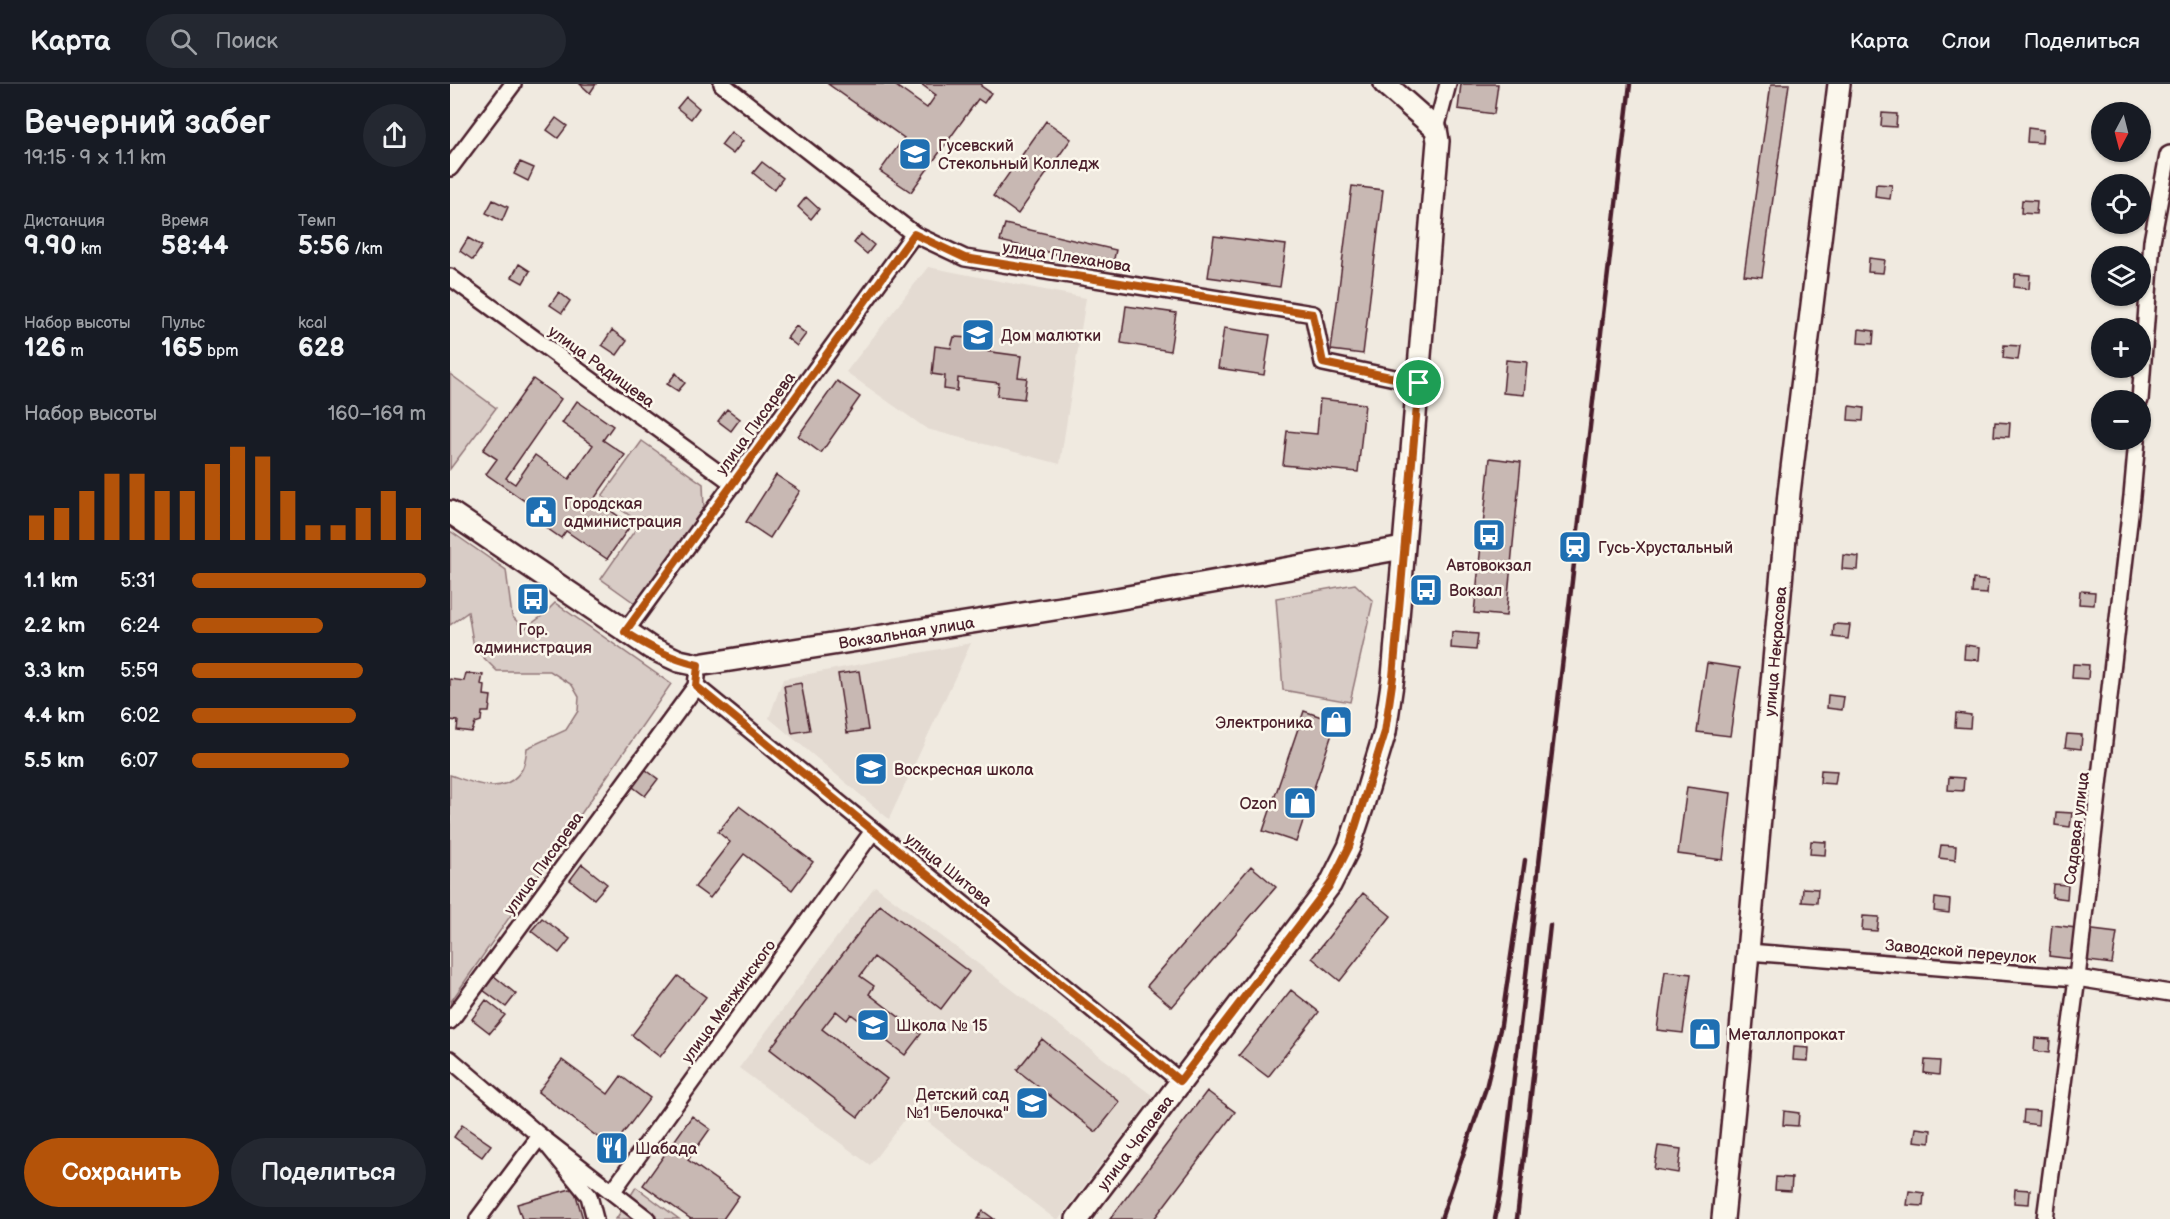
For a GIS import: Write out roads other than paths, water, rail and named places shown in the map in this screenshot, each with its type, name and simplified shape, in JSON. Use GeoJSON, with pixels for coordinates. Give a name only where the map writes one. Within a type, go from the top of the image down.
{"type":"FeatureCollection","features":[{"type":"Feature","properties":{"kind":"main road"},"geometry":{"type":"LineString","coordinates":[[1385,84],[1436,129]]}},
{"type":"Feature","properties":{"kind":"main road","name":"улица Некрасова"},"geometry":{"type":"LineString","coordinates":[[1723,1219],[1789,493],[1839,84]]}},
{"type":"Feature","properties":{"kind":"main road","name":"улица Чапаева"},"geometry":{"type":"LineString","coordinates":[[1077,1219],[1330,885],[1349,847],[1385,732],[1393,677],[1438,141],[1436,129]]}},
{"type":"Feature","properties":{"kind":"main road","name":"Вокзальная улица"},"geometry":{"type":"LineString","coordinates":[[450,512],[625,632],[679,661],[697,676],[1403,548]]}},
{"type":"Feature","properties":{"kind":"street"},"geometry":{"type":"LineString","coordinates":[[450,168],[513,84]]}},
{"type":"Feature","properties":{"kind":"street","name":"улица Плеханова"},"geometry":{"type":"LineString","coordinates":[[722,84],[914,234],[965,258],[1313,314],[1323,363],[1419,383]]}},
{"type":"Feature","properties":{"kind":"street"},"geometry":{"type":"LineString","coordinates":[[1436,129],[1448,84]]}},
{"type":"Feature","properties":{"kind":"street"},"geometry":{"type":"LineString","coordinates":[[2141,390],[2152,241],[2170,154]]}},
{"type":"Feature","properties":{"kind":"street","name":"улица Писарева"},"geometry":{"type":"LineString","coordinates":[[625,632],[914,234]]}},
{"type":"Feature","properties":{"kind":"street","name":"улица Радищева"},"geometry":{"type":"LineString","coordinates":[[450,277],[734,484]]}},
{"type":"Feature","properties":{"kind":"street","name":"Садовая улица"},"geometry":{"type":"LineString","coordinates":[[2045,1219],[2077,978],[2136,450]]}},
{"type":"Feature","properties":{"kind":"street","name":"улица Писарева"},"geometry":{"type":"LineString","coordinates":[[450,1021],[697,676]]}},
{"type":"Feature","properties":{"kind":"street","name":"улица Шитова"},"geometry":{"type":"LineString","coordinates":[[697,676],[873,831],[1180,1081]]}},
{"type":"Feature","properties":{"kind":"street","name":"улица Менжинского"},"geometry":{"type":"LineString","coordinates":[[612,1192],[873,831]]}},
{"type":"Feature","properties":{"kind":"street","name":"Заводской переулок"},"geometry":{"type":"LineString","coordinates":[[1748,952],[2077,978],[2170,993]]}},
{"type":"Feature","properties":{"kind":"street"},"geometry":{"type":"LineString","coordinates":[[450,1059],[540,1136],[647,1219]]}},
{"type":"Feature","properties":{"kind":"street"},"geometry":{"type":"LineString","coordinates":[[478,1219],[540,1136]]}},
{"type":"Feature","properties":{"kind":"street"},"geometry":{"type":"LineString","coordinates":[[540,1136],[590,1196],[596,1219]]}},
{"type":"Feature","properties":{"kind":"railway"},"geometry":{"type":"LineString","coordinates":[[1495,1219],[1501,1189],[1630,84]]}},
{"type":"Feature","properties":{"kind":"railway"},"geometry":{"type":"LineString","coordinates":[[1441,1219],[1486,1088],[1501,1025],[1525,860]]}},
{"type":"Feature","properties":{"kind":"railway"},"geometry":{"type":"LineString","coordinates":[[1517,1219],[1550,925]]}},
{"type":"Feature","properties":{"kind":"place","name":"Гусевский Стекольный Колледж"},"geometry":{"type":"Point","coordinates":[915,154]}},
{"type":"Feature","properties":{"kind":"place","name":"Дом малютки"},"geometry":{"type":"Point","coordinates":[978,335]}},
{"type":"Feature","properties":{"kind":"place","name":"Городская администрация"},"geometry":{"type":"Point","coordinates":[541,512]}},
{"type":"Feature","properties":{"kind":"place","name":"Автовокзал"},"geometry":{"type":"Point","coordinates":[1489,535]}},
{"type":"Feature","properties":{"kind":"place","name":"Гусь-Хрустальный"},"geometry":{"type":"Point","coordinates":[1575,547]}},
{"type":"Feature","properties":{"kind":"place","name":"Вокзал"},"geometry":{"type":"Point","coordinates":[1426,590]}},
{"type":"Feature","properties":{"kind":"place","name":"Гор. администрация"},"geometry":{"type":"Point","coordinates":[533,599]}},
{"type":"Feature","properties":{"kind":"place","name":"Электроника"},"geometry":{"type":"Point","coordinates":[1336,722]}},
{"type":"Feature","properties":{"kind":"place","name":"Воскресная школа"},"geometry":{"type":"Point","coordinates":[871,769]}},
{"type":"Feature","properties":{"kind":"place","name":"Ozon"},"geometry":{"type":"Point","coordinates":[1300,803]}},
{"type":"Feature","properties":{"kind":"place","name":"Школа № 15"},"geometry":{"type":"Point","coordinates":[873,1025]}},
{"type":"Feature","properties":{"kind":"place","name":"Металлопрокат"},"geometry":{"type":"Point","coordinates":[1705,1034]}},
{"type":"Feature","properties":{"kind":"place","name":"Детский сад №1 \"Белочка\""},"geometry":{"type":"Point","coordinates":[1032,1103]}},
{"type":"Feature","properties":{"kind":"place","name":"Шабада"},"geometry":{"type":"Point","coordinates":[612,1148]}}]}
